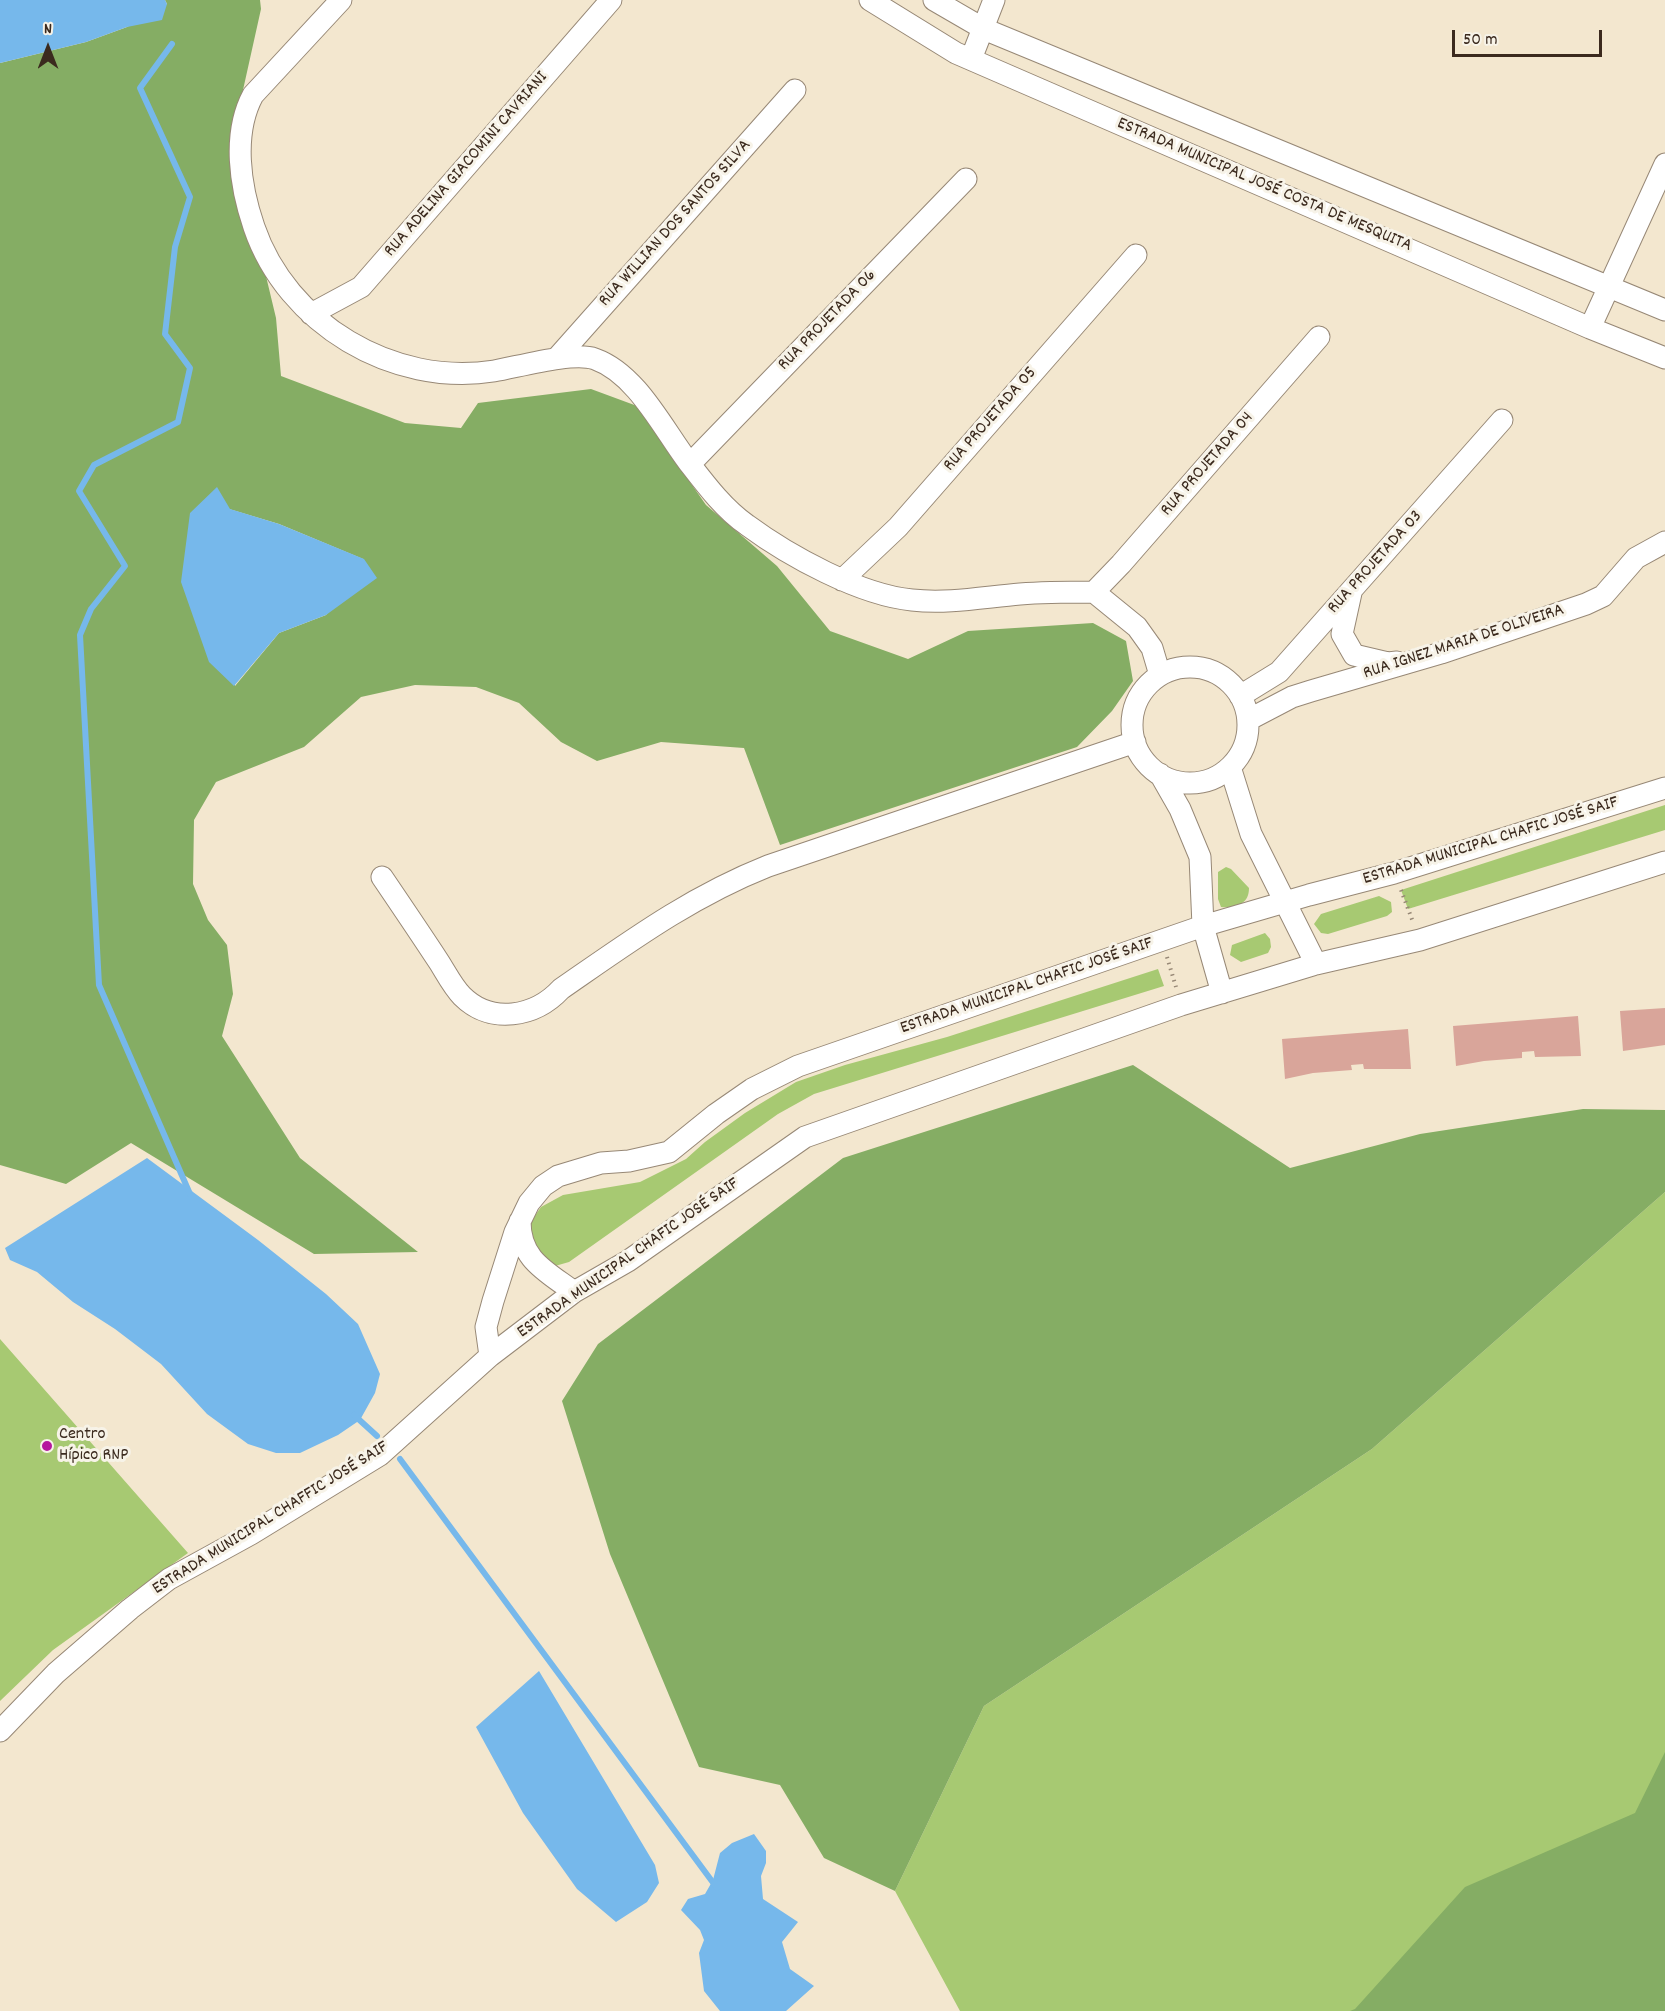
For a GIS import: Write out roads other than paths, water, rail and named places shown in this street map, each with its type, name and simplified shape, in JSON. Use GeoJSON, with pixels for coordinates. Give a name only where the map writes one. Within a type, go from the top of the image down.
{"type":"FeatureCollection","features":[{"type":"Feature","properties":{"kind":"street"},"geometry":{"type":"LineString","coordinates":[[341,0],[253,94],[245,110],[242,135],[242,168],[248,208],[266,254],[284,282],[311,314],[358,346],[396,363],[419,369],[468,373],[530,365],[557,358],[592,358],[612,367],[627,379],[721,503],[746,525],[776,544],[842,580],[911,600],[951,601],[1021,594],[1094,592],[1137,627],[1152,648],[1160,675]]}},
{"type":"Feature","properties":{"kind":"street","name":"RUA ADELINA GIACOMINI CAVRIANI"},"geometry":{"type":"LineString","coordinates":[[311,314],[361,287],[611,0]]}},
{"type":"Feature","properties":{"kind":"street","name":"ESTRADA MUNICIPAL JOSÉ COSTA DE MESQUITA"},"geometry":{"type":"LineString","coordinates":[[870,0],[956,53],[1590,328],[1665,358]]}},
{"type":"Feature","properties":{"kind":"street","name":"ESTRADA MUNICIPAL JOSÉ COSTA DE MESQUITA"},"geometry":{"type":"LineString","coordinates":[[934,0],[984,29],[1665,310]]}},
{"type":"Feature","properties":{"kind":"street"},"geometry":{"type":"LineString","coordinates":[[971,59],[994,0]]}},
{"type":"Feature","properties":{"kind":"street","name":"RUA WILLIAN DOS SANTOS SILVA"},"geometry":{"type":"LineString","coordinates":[[557,358],[795,90]]}},
{"type":"Feature","properties":{"kind":"street"},"geometry":{"type":"LineString","coordinates":[[1590,328],[1665,164]]}},
{"type":"Feature","properties":{"kind":"street","name":"RUA PROJETADA 06"},"geometry":{"type":"LineString","coordinates":[[690,464],[966,179]]}},
{"type":"Feature","properties":{"kind":"street","name":"RUA PROJETADA 05"},"geometry":{"type":"LineString","coordinates":[[842,580],[898,526],[1136,255]]}},
{"type":"Feature","properties":{"kind":"street","name":"RUA PROJETADA 04"},"geometry":{"type":"LineString","coordinates":[[1094,592],[1319,337]]}},
{"type":"Feature","properties":{"kind":"street","name":"RUA PROJETADA 03"},"geometry":{"type":"LineString","coordinates":[[1240,696],[1279,672],[1502,420]]}},
{"type":"Feature","properties":{"kind":"street","name":"RUA IGNEZ MARIA DE OLIVEIRA"},"geometry":{"type":"LineString","coordinates":[[1248,720],[1292,697],[1442,653],[1586,604],[1603,596],[1636,558],[1665,542]]}},
{"type":"Feature","properties":{"kind":"street"},"geometry":{"type":"LineString","coordinates":[[1352,590],[1342,634],[1354,655],[1388,663],[1442,653]]}},
{"type":"Feature","properties":{"kind":"street"},"geometry":{"type":"LineString","coordinates":[[1185,667],[1198,668],[1222,677],[1240,696],[1248,720],[1244,746],[1230,767],[1217,776],[1188,783],[1173,780],[1160,774],[1144,760],[1135,742],[1132,723],[1136,704],[1146,688],[1160,675],[1185,667]]}},
{"type":"Feature","properties":{"kind":"street"},"geometry":{"type":"LineString","coordinates":[[382,877],[462,996],[486,1011],[508,1015],[541,1006],[551,1000],[561,989],[650,927],[681,907],[740,877],[1135,742]]}},
{"type":"Feature","properties":{"kind":"street"},"geometry":{"type":"LineString","coordinates":[[1230,767],[1251,834],[1316,964]]}},
{"type":"Feature","properties":{"kind":"street"},"geometry":{"type":"LineString","coordinates":[[1160,774],[1180,809],[1200,857],[1203,926],[1222,993]]}},
{"type":"Feature","properties":{"kind":"street","name":"ESTRADA MUNICIPAL CHAFIC JOSÉ SAIF"},"geometry":{"type":"LineString","coordinates":[[1665,788],[1394,873],[1203,926],[798,1066],[752,1089],[716,1114],[669,1152],[629,1161],[601,1162],[558,1176],[543,1186],[529,1203],[520,1220],[486,1327],[490,1356],[574,1292],[628,1261],[805,1137],[1181,1005],[1316,964],[1420,940],[1665,862]]}},
{"type":"Feature","properties":{"kind":"street"},"geometry":{"type":"LineString","coordinates":[[520,1220],[523,1244],[531,1257],[574,1292]]}},
{"type":"Feature","properties":{"kind":"street","name":"ESTRADA MUNICIPAL CHAFFIC JOSÉ SAIF"},"geometry":{"type":"LineString","coordinates":[[0,1731],[56,1673],[130,1609],[169,1579],[251,1534],[380,1455],[490,1356]]}},
{"type":"Feature","properties":{"kind":"water"},"geometry":{"type":"Polygon","coordinates":[[[0,0],[165,0],[167,4],[162,20],[127,27],[86,42],[0,63],[0,0]]]}},
{"type":"Feature","properties":{"kind":"water"},"geometry":{"type":"Polygon","coordinates":[[[217,487],[230,509],[279,524],[364,559],[377,578],[326,615],[279,633],[234,686],[209,662],[181,582],[190,513],[217,487]]]}},
{"type":"Feature","properties":{"kind":"water"},"geometry":{"type":"Polygon","coordinates":[[[147,1158],[258,1240],[326,1294],[358,1324],[380,1374],[375,1393],[360,1420],[338,1435],[300,1453],[276,1453],[248,1444],[207,1414],[161,1364],[115,1329],[73,1302],[37,1272],[10,1260],[5,1248],[147,1158]]]}},
{"type":"Feature","properties":{"kind":"water"},"geometry":{"type":"Polygon","coordinates":[[[539,1671],[655,1865],[659,1883],[647,1902],[616,1922],[577,1889],[523,1813],[476,1727],[539,1671]]]}},
{"type":"Feature","properties":{"kind":"water"},"geometry":{"type":"Polygon","coordinates":[[[754,1834],[766,1851],[766,1863],[761,1876],[763,1899],[798,1922],[782,1942],[790,1969],[814,1986],[786,2011],[720,2011],[704,1991],[699,1953],[704,1940],[700,1930],[681,1910],[688,1899],[705,1894],[713,1880],[720,1853],[732,1843],[754,1834]]]}},
{"type":"Feature","properties":{"kind":"waterway"},"geometry":{"type":"LineString","coordinates":[[172,44],[140,88],[190,197],[175,247],[165,334],[190,368],[178,422],[94,465],[79,491],[125,566],[91,609],[80,635],[99,985],[190,1194]]}},
{"type":"Feature","properties":{"kind":"waterway"},"geometry":{"type":"LineString","coordinates":[[354,1415],[377,1436]]}},
{"type":"Feature","properties":{"kind":"waterway"},"geometry":{"type":"LineString","coordinates":[[400,1459],[717,1888]]}},
{"type":"Feature","properties":{"kind":"place","name":"Centro Hípico RNP"},"geometry":{"type":"Point","coordinates":[47,1446]}}]}
